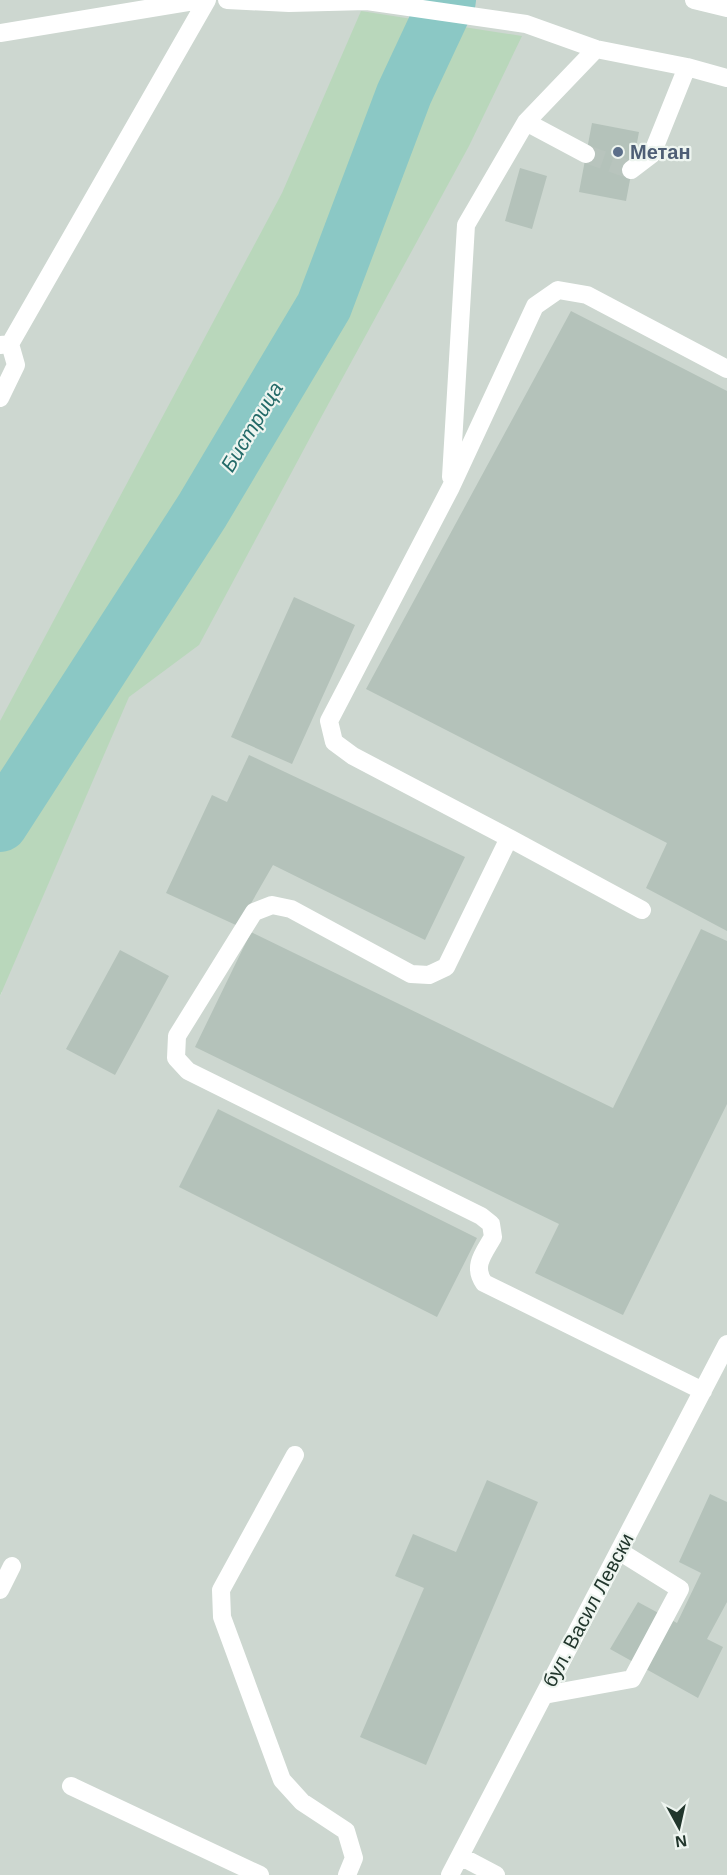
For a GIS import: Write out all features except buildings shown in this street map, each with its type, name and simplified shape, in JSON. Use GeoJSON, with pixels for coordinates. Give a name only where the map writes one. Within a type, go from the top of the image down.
{"type":"FeatureCollection","features":[{"type":"Feature","properties":{"kind":"street"},"geometry":{"type":"LineString","coordinates":[[0,33],[200,0]]}},
{"type":"Feature","properties":{"kind":"street"},"geometry":{"type":"LineString","coordinates":[[0,398],[16,365],[5,345],[207,0]]}},
{"type":"Feature","properties":{"kind":"street"},"geometry":{"type":"LineString","coordinates":[[226,0],[367,1],[526,24],[596,49],[687,67],[727,78]]}},
{"type":"Feature","properties":{"kind":"street"},"geometry":{"type":"LineString","coordinates":[[694,0],[727,8]]}},
{"type":"Feature","properties":{"kind":"street"},"geometry":{"type":"LineString","coordinates":[[451,487],[466,225],[526,122],[596,49]]}},
{"type":"Feature","properties":{"kind":"street"},"geometry":{"type":"LineString","coordinates":[[632,170],[652,154],[687,67]]}},
{"type":"Feature","properties":{"kind":"street"},"geometry":{"type":"LineString","coordinates":[[526,122],[586,154]]}},
{"type":"Feature","properties":{"kind":"street"},"geometry":{"type":"LineString","coordinates":[[642,910],[353,756],[334,742],[329,721],[451,487],[535,306],[558,290],[587,295],[727,369]]}},
{"type":"Feature","properties":{"kind":"street"},"geometry":{"type":"LineString","coordinates":[[509,838],[446,967],[429,975],[411,974],[291,909],[272,905],[254,912],[177,1036],[176,1058],[188,1071],[481,1216],[491,1224],[493,1236],[478,1263],[479,1276],[484,1283],[702,1391]]}},
{"type":"Feature","properties":{"kind":"street","name":"бул. Васил Левски"},"geometry":{"type":"LineString","coordinates":[[450,1875],[727,1344]]}},
{"type":"Feature","properties":{"kind":"street"},"geometry":{"type":"LineString","coordinates":[[295,1455],[221,1590],[222,1617],[282,1780],[302,1802],[346,1831],[354,1858],[347,1875]]}},
{"type":"Feature","properties":{"kind":"street"},"geometry":{"type":"LineString","coordinates":[[544,1695],[632,1679],[680,1589],[619,1551]]}},
{"type":"Feature","properties":{"kind":"street"},"geometry":{"type":"LineString","coordinates":[[0,1590],[12,1566]]}},
{"type":"Feature","properties":{"kind":"street"},"geometry":{"type":"LineString","coordinates":[[71,1786],[260,1875]]}},
{"type":"Feature","properties":{"kind":"street"},"geometry":{"type":"LineString","coordinates":[[460,1856],[496,1875]]}},
{"type":"Feature","properties":{"kind":"shaded area"},"geometry":{"type":"Polygon","coordinates":[[[0,0],[727,0],[727,1875],[0,1875],[0,996],[2,992],[0,990],[0,0]]]}},
{"type":"Feature","properties":{"kind":"green space"},"geometry":{"type":"Polygon","coordinates":[[[361,11],[522,36],[469,146],[199,645],[129,697],[0,996],[0,721],[282,193],[361,11]]]}},
{"type":"Feature","properties":{"kind":"waterway","name":"Бистрица"},"geometry":{"type":"LineString","coordinates":[[0,824],[202,511],[324,306],[404,94],[448,0]]}},
{"type":"Feature","properties":{"kind":"tunnel"},"geometry":{"type":"LineString","coordinates":[[586,154],[631,170]]}},
{"type":"Feature","properties":{"kind":"place","name":"Метан"},"geometry":{"type":"Point","coordinates":[618,152]}}]}
